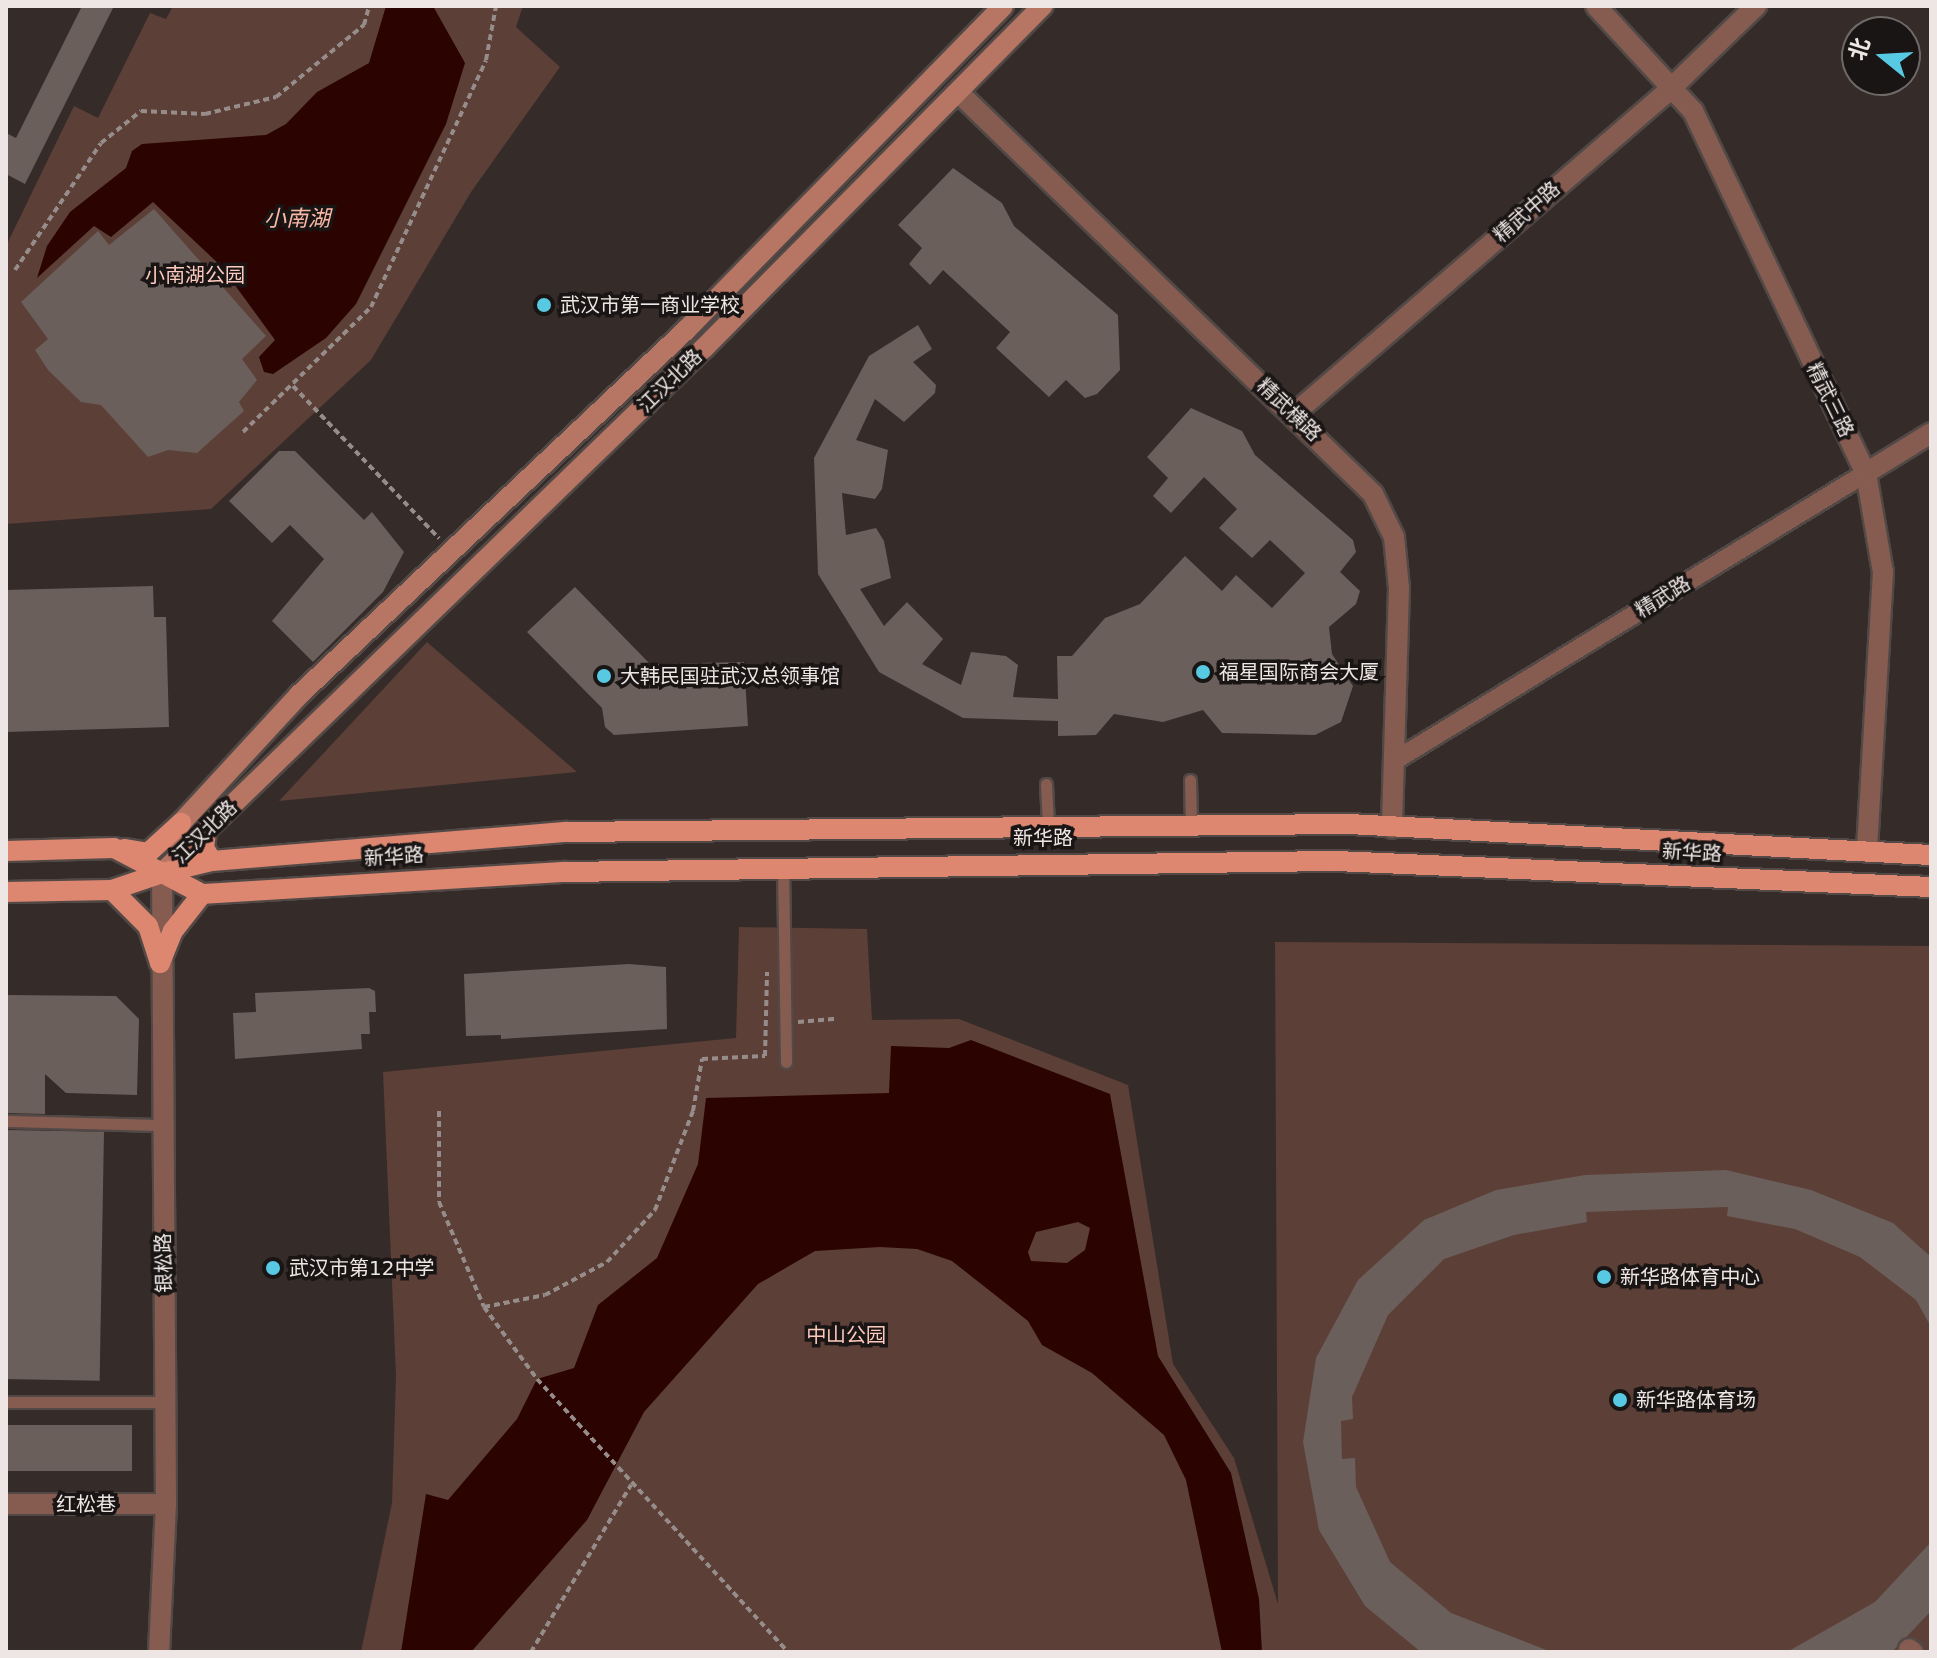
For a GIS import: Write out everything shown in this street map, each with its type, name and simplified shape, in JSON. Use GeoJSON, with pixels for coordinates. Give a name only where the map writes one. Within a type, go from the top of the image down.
{"type":"FeatureCollection","features":[{"type":"Feature","properties":{"kind":"main road","name":"江汉北路"},"geometry":{"type":"LineString","coordinates":[[162,873],[181,823],[299,695],[686,330],[1003,6]]}},
{"type":"Feature","properties":{"kind":"main road","name":"江汉北路"},"geometry":{"type":"LineString","coordinates":[[162,873],[1043,6]]}},
{"type":"Feature","properties":{"kind":"main road"},"geometry":{"type":"LineString","coordinates":[[6,851],[114,848],[148,853],[181,823]]}},
{"type":"Feature","properties":{"kind":"main road","name":"新华路"},"geometry":{"type":"LineString","coordinates":[[6,892],[112,890],[162,873],[212,861],[567,832],[1048,825],[1392,828],[1931,855]]}},
{"type":"Feature","properties":{"kind":"main road"},"geometry":{"type":"LineString","coordinates":[[206,833],[204,848],[212,861]]}},
{"type":"Feature","properties":{"kind":"main road"},"geometry":{"type":"LineString","coordinates":[[114,848],[202,894],[173,931],[160,963]]}},
{"type":"Feature","properties":{"kind":"main road","name":"新华路"},"geometry":{"type":"LineString","coordinates":[[202,894],[461,877],[783,867],[1336,861],[1931,887]]}},
{"type":"Feature","properties":{"kind":"main road"},"geometry":{"type":"LineString","coordinates":[[112,890],[148,926],[160,963]]}},
{"type":"Feature","properties":{"kind":"street","name":"精武三路"},"geometry":{"type":"LineString","coordinates":[[1596,6],[1673,85],[1693,111],[1866,473],[1883,572],[1867,852]]}},
{"type":"Feature","properties":{"kind":"street","name":"精武中路"},"geometry":{"type":"LineString","coordinates":[[1294,414],[1673,85],[1756,6]]}},
{"type":"Feature","properties":{"kind":"street","name":"精武横路"},"geometry":{"type":"LineString","coordinates":[[958,92],[1294,414],[1373,494],[1394,537],[1399,588],[1392,828]]}},
{"type":"Feature","properties":{"kind":"street","name":"精武路"},"geometry":{"type":"LineString","coordinates":[[1394,761],[1931,433]]}},
{"type":"Feature","properties":{"kind":"street","name":"银松路"},"geometry":{"type":"LineString","coordinates":[[159,1652],[166,1504],[160,963],[162,873]]}},
{"type":"Feature","properties":{"kind":"street","name":"红松巷"},"geometry":{"type":"LineString","coordinates":[[6,1504],[166,1504]]}},
{"type":"Feature","properties":{"kind":"lane"},"geometry":{"type":"LineString","coordinates":[[1190,780],[1191,825]]}},
{"type":"Feature","properties":{"kind":"lane"},"geometry":{"type":"LineString","coordinates":[[1046,784],[1048,825]]}},
{"type":"Feature","properties":{"kind":"lane"},"geometry":{"type":"LineString","coordinates":[[783,867],[786,1062]]}},
{"type":"Feature","properties":{"kind":"lane"},"geometry":{"type":"LineString","coordinates":[[6,1121],[162,1125]]}},
{"type":"Feature","properties":{"kind":"lane"},"geometry":{"type":"LineString","coordinates":[[6,1402],[165,1402]]}},
{"type":"Feature","properties":{"kind":"path"},"geometry":{"type":"LineString","coordinates":[[15,270],[101,143],[141,111],[205,114],[276,97],[364,25],[369,6]]}},
{"type":"Feature","properties":{"kind":"path"},"geometry":{"type":"LineString","coordinates":[[243,432],[371,307],[486,60],[496,6]]}},
{"type":"Feature","properties":{"kind":"path"},"geometry":{"type":"LineString","coordinates":[[292,385],[452,551]]}},
{"type":"Feature","properties":{"kind":"path"},"geometry":{"type":"LineString","coordinates":[[484,1307],[545,1295],[607,1262],[655,1210],[693,1111],[702,1059],[765,1056],[767,964]]}},
{"type":"Feature","properties":{"kind":"path"},"geometry":{"type":"LineString","coordinates":[[439,1111],[439,1202],[484,1307],[537,1379],[631,1485],[788,1652]]}},
{"type":"Feature","properties":{"kind":"path"},"geometry":{"type":"LineString","coordinates":[[531,1652],[631,1485]]}},
{"type":"Feature","properties":{"kind":"green space","name":"小南湖公园"},"geometry":{"type":"Polygon","coordinates":[[[173,6],[523,6],[516,27],[560,67],[471,192],[371,360],[211,509],[6,524],[6,246],[74,106],[98,118],[150,13],[166,19],[173,6]]]}},
{"type":"Feature","properties":{"kind":"green space"},"geometry":{"type":"Polygon","coordinates":[[[427,642],[577,772],[279,801],[427,642]]]}},
{"type":"Feature","properties":{"kind":"green space","name":"中山公园"},"geometry":{"type":"Polygon","coordinates":[[[739,927],[867,929],[872,1020],[959,1019],[1128,1085],[1173,1364],[1234,1458],[1278,1604],[1275,942],[1931,946],[1931,1652],[361,1652],[392,1503],[396,1376],[383,1072],[736,1038],[739,927]]]}},
{"type":"Feature","properties":{"kind":"water","name":"小南湖"},"geometry":{"type":"Polygon","coordinates":[[[386,6],[433,6],[465,63],[446,124],[356,304],[326,338],[273,374],[264,372],[259,357],[275,340],[221,266],[153,202],[111,237],[94,226],[37,278],[47,246],[70,212],[126,168],[132,151],[142,144],[266,135],[286,124],[317,92],[369,63],[386,6]]]}},
{"type":"Feature","properties":{"kind":"water"},"geometry":{"type":"Polygon","coordinates":[[[971,1040],[1110,1094],[1158,1356],[1231,1473],[1259,1599],[1262,1652],[1222,1652],[1186,1480],[1164,1435],[1092,1373],[1042,1345],[1028,1321],[952,1261],[917,1249],[880,1247],[815,1251],[758,1284],[644,1412],[587,1520],[471,1652],[401,1652],[426,1494],[448,1500],[517,1419],[537,1379],[574,1368],[598,1305],[657,1258],[698,1164],[706,1098],[889,1093],[891,1046],[949,1048],[971,1040]],[[1078,1222],[1036,1232],[1028,1252],[1031,1261],[1067,1263],[1085,1250],[1090,1228],[1078,1222]]]}},
{"type":"Feature","properties":{"kind":"building"},"geometry":{"type":"Polygon","coordinates":[[[82,6],[114,6],[25,184],[6,174],[6,133],[16,138],[82,6]]]}},
{"type":"Feature","properties":{"kind":"building"},"geometry":{"type":"Polygon","coordinates":[[[953,168],[1002,203],[1014,226],[1118,315],[1120,370],[1097,394],[1085,398],[1066,380],[1049,397],[996,348],[1010,332],[943,270],[930,285],[909,264],[922,248],[898,225],[953,168]]]}},
{"type":"Feature","properties":{"kind":"building"},"geometry":{"type":"Polygon","coordinates":[[[154,209],[266,336],[242,359],[257,380],[239,402],[244,411],[197,453],[168,450],[148,457],[101,405],[81,402],[48,370],[35,350],[48,339],[21,302],[98,231],[109,245],[154,209]]]}},
{"type":"Feature","properties":{"kind":"building"},"geometry":{"type":"Polygon","coordinates":[[[918,325],[932,349],[913,362],[936,385],[935,393],[904,422],[875,399],[856,440],[888,450],[882,489],[875,499],[842,493],[846,535],[876,528],[884,541],[891,578],[860,589],[884,626],[907,602],[943,639],[922,664],[961,685],[971,652],[1006,656],[1018,665],[1013,697],[1058,699],[1057,656],[1072,656],[1105,618],[1140,604],[1185,556],[1222,591],[1236,575],[1272,608],[1305,573],[1270,540],[1252,558],[1219,528],[1237,509],[1204,477],[1171,513],[1153,496],[1168,478],[1147,457],[1191,408],[1242,431],[1255,455],[1353,540],[1356,552],[1340,572],[1360,591],[1356,604],[1329,627],[1332,654],[1353,686],[1341,722],[1315,735],[1222,733],[1203,710],[1163,722],[1114,714],[1096,735],[1058,736],[1058,721],[963,718],[879,672],[818,574],[814,458],[869,356],[918,325]]]}},
{"type":"Feature","properties":{"kind":"building"},"geometry":{"type":"Polygon","coordinates":[[[279,451],[295,451],[364,520],[372,512],[404,552],[383,592],[313,662],[272,621],[324,559],[290,525],[272,543],[229,501],[279,451]]]}},
{"type":"Feature","properties":{"kind":"building"},"geometry":{"type":"Polygon","coordinates":[[[153,586],[154,617],[166,617],[169,727],[6,732],[6,590],[153,586]]]}},
{"type":"Feature","properties":{"kind":"building"},"geometry":{"type":"Polygon","coordinates":[[[575,587],[650,664],[744,662],[748,726],[614,735],[605,727],[602,708],[527,632],[575,587]]]}},
{"type":"Feature","properties":{"kind":"building"},"geometry":{"type":"Polygon","coordinates":[[[629,964],[666,967],[667,1029],[501,1039],[501,1035],[466,1036],[464,974],[629,964]]]}},
{"type":"Feature","properties":{"kind":"building"},"geometry":{"type":"Polygon","coordinates":[[[369,988],[375,991],[376,1012],[369,1012],[370,1034],[361,1034],[362,1049],[235,1059],[233,1013],[256,1012],[255,993],[369,988]]]}},
{"type":"Feature","properties":{"kind":"building"},"geometry":{"type":"Polygon","coordinates":[[[6,995],[116,996],[139,1019],[137,1095],[66,1093],[45,1074],[45,1114],[6,1113],[6,995]]]}},
{"type":"Feature","properties":{"kind":"building"},"geometry":{"type":"Polygon","coordinates":[[[6,1130],[104,1132],[100,1381],[6,1379],[6,1130]]]}},
{"type":"Feature","properties":{"kind":"building"},"geometry":{"type":"Polygon","coordinates":[[[1726,1170],[1811,1190],[1893,1223],[1931,1257],[1931,1327],[1916,1300],[1860,1257],[1795,1229],[1727,1216],[1728,1207],[1586,1212],[1587,1222],[1514,1235],[1444,1259],[1388,1315],[1352,1397],[1353,1419],[1341,1421],[1342,1459],[1355,1458],[1356,1487],[1390,1562],[1451,1613],[1549,1651],[1421,1652],[1365,1606],[1319,1530],[1303,1442],[1316,1358],[1358,1280],[1424,1220],[1496,1190],[1585,1175],[1726,1170]]]}},
{"type":"Feature","properties":{"kind":"building"},"geometry":{"type":"Polygon","coordinates":[[[6,1425],[132,1425],[132,1471],[6,1471],[6,1425]]]}},
{"type":"Feature","properties":{"kind":"building"},"geometry":{"type":"Polygon","coordinates":[[[1931,1542],[1931,1611],[1892,1652],[1787,1652],[1875,1602],[1931,1542]]]}},
{"type":"Feature","properties":{"kind":"place","name":"武汉市第一商业学校"},"geometry":{"type":"Point","coordinates":[544,305]}},
{"type":"Feature","properties":{"kind":"place","name":"福星国际商会大厦"},"geometry":{"type":"Point","coordinates":[1203,672]}},
{"type":"Feature","properties":{"kind":"place","name":"大韩民国驻武汉总领事馆"},"geometry":{"type":"Point","coordinates":[604,676]}},
{"type":"Feature","properties":{"kind":"place","name":"武汉市第12中学"},"geometry":{"type":"Point","coordinates":[273,1268]}},
{"type":"Feature","properties":{"kind":"place","name":"新华路体育中心"},"geometry":{"type":"Point","coordinates":[1604,1277]}},
{"type":"Feature","properties":{"kind":"place","name":"新华路体育场"},"geometry":{"type":"Point","coordinates":[1620,1400]}}]}
